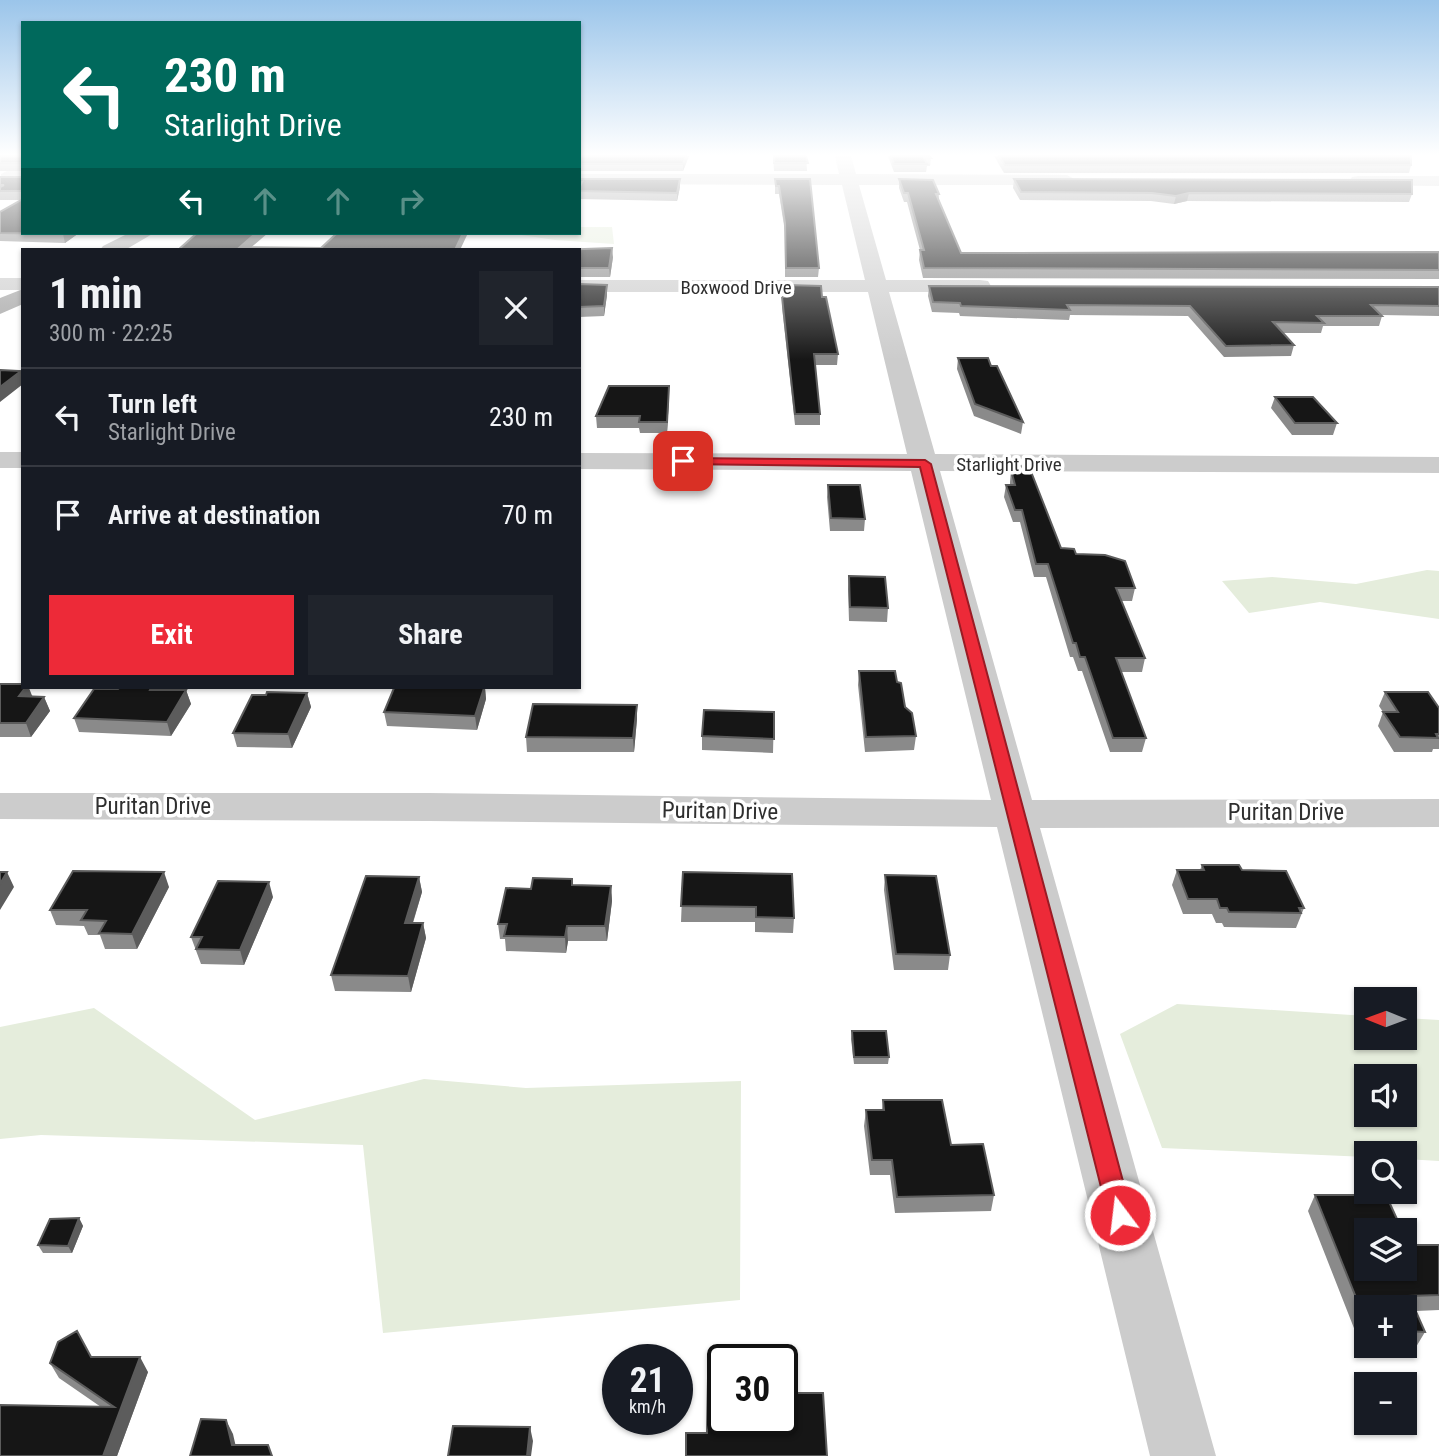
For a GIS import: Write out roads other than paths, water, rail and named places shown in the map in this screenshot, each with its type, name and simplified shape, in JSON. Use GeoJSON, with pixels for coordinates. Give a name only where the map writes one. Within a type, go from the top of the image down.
{"type":"FeatureCollection","features":[{"type":"Feature","properties":{"kind":"main road"},"geometry":{"type":"LineString","coordinates":[[114,248],[140,235]]}},
{"type":"Feature","properties":{"kind":"main road"},"geometry":{"type":"LineString","coordinates":[[0,307],[21,296]]}},
{"type":"Feature","properties":{"kind":"street"},"geometry":{"type":"LineString","coordinates":[[861,224],[1183,1456]]}},
{"type":"Feature","properties":{"kind":"street"},"geometry":{"type":"LineString","coordinates":[[0,284],[21,284]]}},
{"type":"Feature","properties":{"kind":"street","name":"Boxwood Drive"},"geometry":{"type":"LineString","coordinates":[[581,286],[999,286]]}},
{"type":"Feature","properties":{"kind":"street"},"geometry":{"type":"LineString","coordinates":[[0,460],[21,460]]}},
{"type":"Feature","properties":{"kind":"street","name":"Starlight Drive"},"geometry":{"type":"LineString","coordinates":[[581,461],[1439,465]]}},
{"type":"Feature","properties":{"kind":"street","name":"Puritan Drive"},"geometry":{"type":"LineString","coordinates":[[0,806],[314,806],[1014,814],[1439,813]]}}]}
